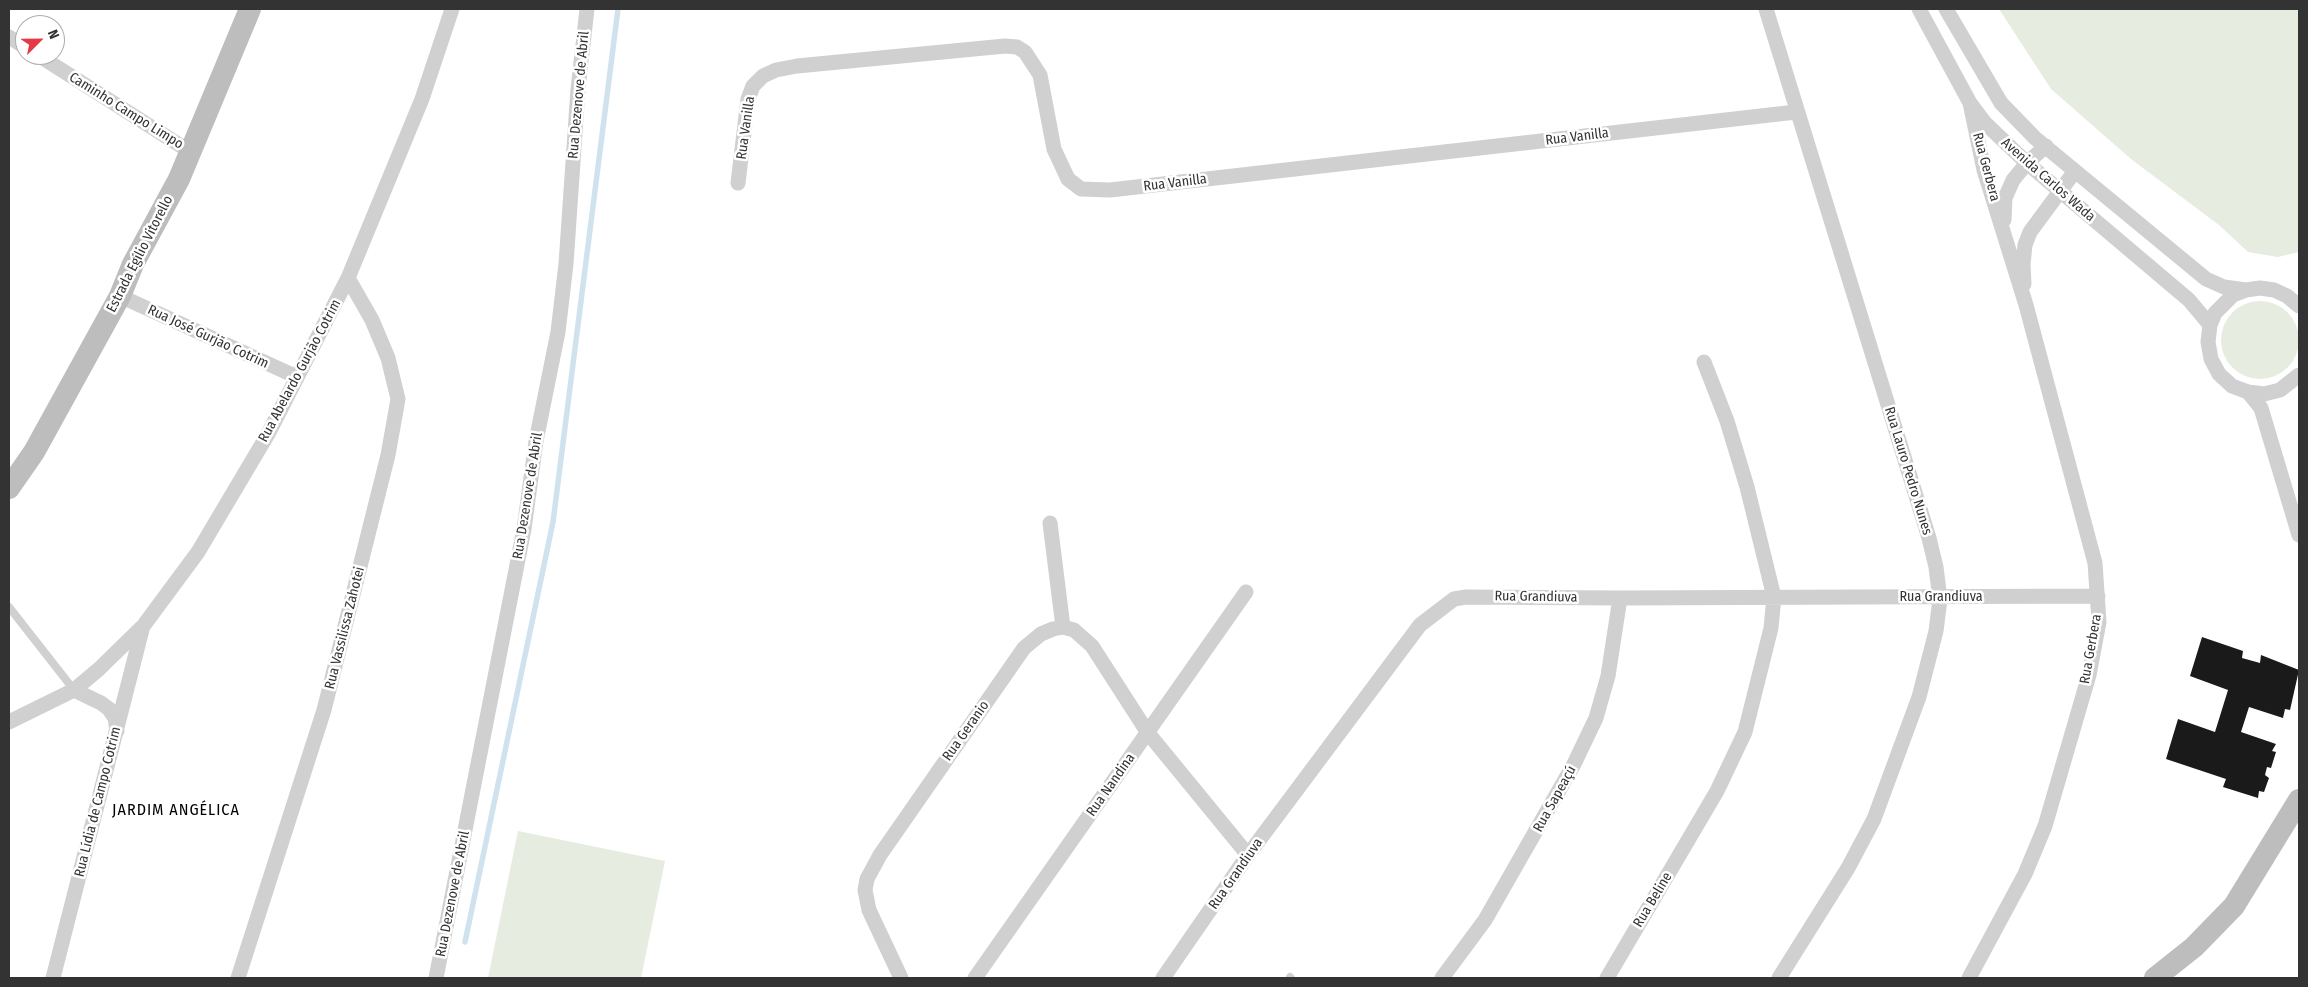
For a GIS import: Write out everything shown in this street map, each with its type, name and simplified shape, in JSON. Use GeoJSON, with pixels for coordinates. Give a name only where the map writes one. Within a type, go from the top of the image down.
{"type":"FeatureCollection","features":[{"type":"Feature","properties":{"kind":"street","name":"Estrada Egílio Vitorello"},"geometry":{"type":"LineString","coordinates":[[9,488],[34,452],[120,296],[133,264],[179,179],[189,151],[250,9]]}},
{"type":"Feature","properties":{"kind":"street","name":"Rua Abelardo Gurjão Cotrim"},"geometry":{"type":"LineString","coordinates":[[9,722],[74,690],[144,625],[202,545],[268,434],[348,278],[422,99],[452,9]]}},
{"type":"Feature","properties":{"kind":"street","name":"Rua Dezenove de Abril"},"geometry":{"type":"LineString","coordinates":[[436,978],[524,529],[536,441],[558,332],[566,264],[578,89],[587,9]]}},
{"type":"Feature","properties":{"kind":"street","name":"Rua Lauro Pedro Nunes"},"geometry":{"type":"LineString","coordinates":[[1766,9],[1796,112],[1929,538],[1936,567],[1940,598],[1936,631],[1922,687],[1897,761],[1874,820],[1815,924],[1780,978]]}},
{"type":"Feature","properties":{"kind":"street","name":"Avenida Carlos Wada"},"geometry":{"type":"LineString","coordinates":[[1919,9],[1970,102],[1985,123],[2027,163],[2189,300],[2210,326]]}},
{"type":"Feature","properties":{"kind":"street","name":"Avenida Carlos Wada"},"geometry":{"type":"LineString","coordinates":[[1946,9],[2000,104],[2075,171],[2206,279],[2224,288],[2246,290],[2260,288],[2293,291]]}},
{"type":"Feature","properties":{"kind":"street","name":"Rua Vanilla"},"geometry":{"type":"LineString","coordinates":[[738,183],[748,98],[753,86],[763,76],[776,70],[798,66],[1005,46],[1017,47],[1025,52],[1040,75],[1054,149],[1068,179],[1081,188],[1110,190],[1796,112]]}},
{"type":"Feature","properties":{"kind":"street","name":"Caminho Campo Limpo"},"geometry":{"type":"LineString","coordinates":[[54,65],[189,151]]}},
{"type":"Feature","properties":{"kind":"street","name":"Rua Gerbera"},"geometry":{"type":"LineString","coordinates":[[1970,102],[1984,170],[2004,231],[2014,274],[2026,305],[2095,563],[2099,622],[2089,675],[2045,826],[2025,874],[1970,978]]}},
{"type":"Feature","properties":{"kind":"street","name":"Rua Gerbera"},"geometry":{"type":"LineString","coordinates":[[2004,231],[2005,198],[2013,180],[2027,163],[2046,146]]}},
{"type":"Feature","properties":{"kind":"street","name":"Rua Gerbera"},"geometry":{"type":"LineString","coordinates":[[2026,305],[2023,264],[2025,245],[2036,222],[2061,192],[2075,171]]}},
{"type":"Feature","properties":{"kind":"street","name":"Rua Vassilissa Zahotei"},"geometry":{"type":"LineString","coordinates":[[238,978],[324,710],[388,455],[398,399],[385,351],[372,320],[348,278]]}},
{"type":"Feature","properties":{"kind":"street"},"geometry":{"type":"LineString","coordinates":[[2246,290],[2234,295],[2223,303],[2215,313],[2210,326],[2209,351],[2219,374],[2232,386],[2248,392],[2264,394],[2280,390],[2299,376]]}},
{"type":"Feature","properties":{"kind":"street"},"geometry":{"type":"LineString","coordinates":[[2293,291],[2299,306]]}},
{"type":"Feature","properties":{"kind":"street","name":"Rua José Gurjão Cotrim"},"geometry":{"type":"LineString","coordinates":[[120,296],[297,377]]}},
{"type":"Feature","properties":{"kind":"street"},"geometry":{"type":"LineString","coordinates":[[1704,362],[1727,421],[1741,468],[1774,597]]}},
{"type":"Feature","properties":{"kind":"street"},"geometry":{"type":"LineString","coordinates":[[2248,392],[2261,408],[2299,535]]}},
{"type":"Feature","properties":{"kind":"street"},"geometry":{"type":"LineString","coordinates":[[1050,523],[1063,627],[1074,630],[1092,646],[1148,733],[1248,855]]}},
{"type":"Feature","properties":{"kind":"street","name":"Rua Nandina"},"geometry":{"type":"LineString","coordinates":[[974,978],[1246,592]]}},
{"type":"Feature","properties":{"kind":"street","name":"Rua Grandiuva"},"geometry":{"type":"LineString","coordinates":[[1163,978],[1248,855],[1420,625],[1442,606],[1454,599],[1466,597],[1940,598],[2098,596]]}},
{"type":"Feature","properties":{"kind":"street","name":"Rua Beline"},"geometry":{"type":"LineString","coordinates":[[1606,978],[1700,822],[1745,732],[1770,636],[1774,597]]}},
{"type":"Feature","properties":{"kind":"street","name":"Rua Sapeaçú"},"geometry":{"type":"LineString","coordinates":[[1442,978],[1485,920],[1574,764],[1596,718],[1608,676],[1620,598]]}},
{"type":"Feature","properties":{"kind":"street","name":"Rua Lídia de Campo Cotrim"},"geometry":{"type":"LineString","coordinates":[[53,978],[144,625]]}},
{"type":"Feature","properties":{"kind":"street","name":"Rua Geranio"},"geometry":{"type":"LineString","coordinates":[[901,978],[869,910],[865,890],[867,879],[880,854],[1024,648],[1041,634],[1063,627]]}},
{"type":"Feature","properties":{"kind":"street"},"geometry":{"type":"LineString","coordinates":[[74,690],[102,703],[115,718],[117,731]]}},
{"type":"Feature","properties":{"kind":"street"},"geometry":{"type":"LineString","coordinates":[[2155,978],[2194,947],[2234,906],[2299,800]]}},
{"type":"Feature","properties":{"kind":"lane"},"geometry":{"type":"LineString","coordinates":[[9,607],[74,690]]}},
{"type":"Feature","properties":{"kind":"shaded area"},"geometry":{"type":"Polygon","coordinates":[[[1999,9],[2299,9],[2299,252],[2278,257],[2248,252],[2219,225],[2131,159],[2051,89],[1999,9]]]}},
{"type":"Feature","properties":{"kind":"shaded area"},"geometry":{"type":"Polygon","coordinates":[[[2260,301],[2275,304],[2288,312],[2296,325],[2299,340],[2296,355],[2288,368],[2275,376],[2260,379],[2245,376],[2232,368],[2224,355],[2221,340],[2224,325],[2232,312],[2245,304],[2260,301]]]}},
{"type":"Feature","properties":{"kind":"shaded area"},"geometry":{"type":"Polygon","coordinates":[[[518,831],[665,861],[641,978],[488,978],[518,831]]]}},
{"type":"Feature","properties":{"kind":"building"},"geometry":{"type":"Polygon","coordinates":[[[2202,637],[2243,651],[2242,658],[2260,663],[2261,655],[2299,670],[2290,710],[2285,709],[2283,718],[2249,707],[2241,732],[2276,744],[2272,751],[2276,752],[2271,768],[2267,767],[2265,775],[2269,778],[2264,792],[2259,791],[2258,798],[2223,787],[2226,779],[2166,759],[2178,719],[2215,732],[2228,690],[2190,676],[2202,637]]]}},
{"type":"Feature","properties":{"kind":"waterway"},"geometry":{"type":"LineString","coordinates":[[465,942],[553,522],[618,9]]}},
{"type":"Feature","properties":{"kind":"district","name":"JARDIM ANGÉLICA"},"geometry":{"type":"Point","coordinates":[176,811]}}]}
